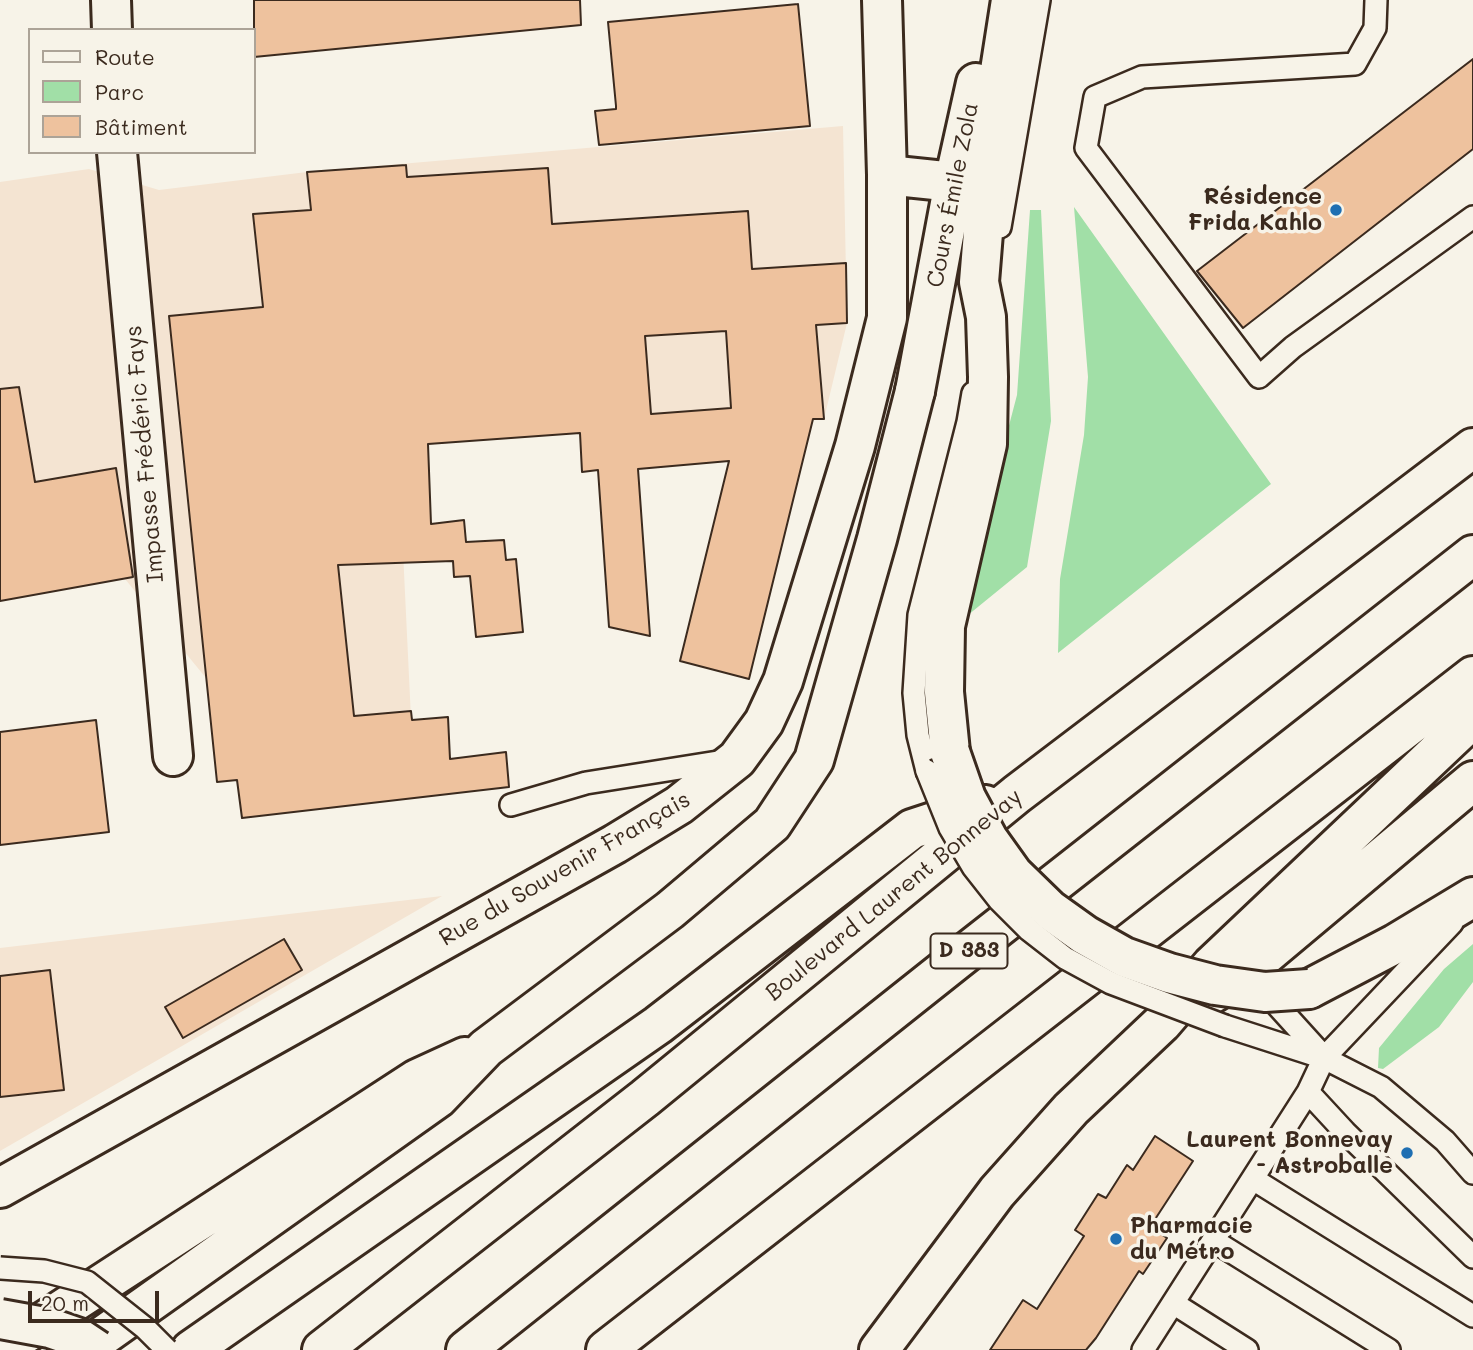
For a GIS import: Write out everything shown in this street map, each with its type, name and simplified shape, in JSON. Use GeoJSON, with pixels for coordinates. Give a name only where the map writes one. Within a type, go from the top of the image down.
{"type":"FeatureCollection","features":[{"type":"Feature","properties":{"kind":"main road"},"geometry":{"type":"LineString","coordinates":[[111,0],[112,28]]}},
{"type":"Feature","properties":{"kind":"main road","name":"Rue du Souvenir Français"},"geometry":{"type":"LineString","coordinates":[[0,1188],[615,844],[679,805],[737,760],[764,722],[783,681],[858,433],[887,318],[887,175],[882,0]]}},
{"type":"Feature","properties":{"kind":"main road","name":"Cours Émile Zola"},"geometry":{"type":"LineString","coordinates":[[486,1048],[670,910],[772,824],[814,760],[877,539],[915,391],[967,118],[998,0]]}},
{"type":"Feature","properties":{"kind":"main road","name":"Cours Émile Zola"},"geometry":{"type":"LineString","coordinates":[[1011,0],[992,122],[979,282],[986,317],[987,444],[945,626],[939,762],[966,798],[988,839],[1013,874],[1050,910],[1085,935],[1124,957],[1215,985],[1265,992],[1309,989],[1473,899]]}},
{"type":"Feature","properties":{"kind":"main road","name":"Impasse Frédéric Fays"},"geometry":{"type":"LineString","coordinates":[[117,154],[173,755]]}},
{"type":"Feature","properties":{"kind":"main road"},"geometry":{"type":"LineString","coordinates":[[887,175],[954,181]]}},
{"type":"Feature","properties":{"kind":"main road","name":"Boulevard Laurent Bonnevay"},"geometry":{"type":"LineString","coordinates":[[322,1350],[645,1098],[1017,794],[1473,448]]}},
{"type":"Feature","properties":{"kind":"main road","name":"D 383"},"geometry":{"type":"LineString","coordinates":[[466,1350],[1473,555]]}},
{"type":"Feature","properties":{"kind":"main road"},"geometry":{"type":"LineString","coordinates":[[606,1350],[1473,676]]}},
{"type":"Feature","properties":{"kind":"main road"},"geometry":{"type":"LineString","coordinates":[[879,1350],[997,1192],[1071,1109],[1161,1023],[1212,965],[1473,718]]}},
{"type":"Feature","properties":{"kind":"main road"},"geometry":{"type":"LineString","coordinates":[[1161,1023],[1238,978],[1473,780]]}},
{"type":"Feature","properties":{"kind":"main road"},"geometry":{"type":"LineString","coordinates":[[191,1350],[658,1025],[912,829],[1017,794]]}},
{"type":"Feature","properties":{"kind":"main road"},"geometry":{"type":"LineString","coordinates":[[0,1350],[417,1079],[486,1048]]}},
{"type":"Feature","properties":{"kind":"main road"},"geometry":{"type":"LineString","coordinates":[[83,1350],[438,1098],[486,1048]]}},
{"type":"Feature","properties":{"kind":"main road"},"geometry":{"type":"LineString","coordinates":[[0,1319],[50,1328],[79,1338],[97,1350]]}},
{"type":"Feature","properties":{"kind":"lane"},"geometry":{"type":"LineString","coordinates":[[986,317],[1039,0]]}},
{"type":"Feature","properties":{"kind":"lane"},"geometry":{"type":"LineString","coordinates":[[1376,0],[1375,28],[1355,64],[1142,77],[1095,97],[1086,148],[1259,377],[1293,346],[1473,217]]}},
{"type":"Feature","properties":{"kind":"lane"},"geometry":{"type":"LineString","coordinates":[[511,805],[586,783],[737,760]]}},
{"type":"Feature","properties":{"kind":"lane"},"geometry":{"type":"LineString","coordinates":[[939,762],[950,828],[973,867],[999,900],[1029,930],[1065,958],[1111,983],[1225,1026],[1324,1058],[1381,1087],[1445,1141],[1473,1173]]}},
{"type":"Feature","properties":{"kind":"lane"},"geometry":{"type":"LineString","coordinates":[[1143,1350],[1308,1093],[1324,1058],[1473,899]]}},
{"type":"Feature","properties":{"kind":"lane"},"geometry":{"type":"LineString","coordinates":[[1265,992],[1324,1058]]}},
{"type":"Feature","properties":{"kind":"lane"},"geometry":{"type":"LineString","coordinates":[[1308,1093],[1473,1257]]}},
{"type":"Feature","properties":{"kind":"lane"},"geometry":{"type":"LineString","coordinates":[[1253,1179],[1473,1316]]}},
{"type":"Feature","properties":{"kind":"lane"},"geometry":{"type":"LineString","coordinates":[[1214,1241],[1388,1350]]}},
{"type":"Feature","properties":{"kind":"lane"},"geometry":{"type":"LineString","coordinates":[[0,1268],[44,1271],[87,1282],[145,1328],[167,1350]]}},
{"type":"Feature","properties":{"kind":"lane"},"geometry":{"type":"LineString","coordinates":[[1173,1303],[1247,1350]]}},
{"type":"Feature","properties":{"kind":"shaded area"},"geometry":{"type":"Polygon","coordinates":[[[843,126],[847,323],[824,419],[398,447],[413,760],[217,782],[206,678],[125,579],[0,601],[0,182],[89,169],[159,190],[307,172],[843,126]]]}},
{"type":"Feature","properties":{"kind":"shaded area"},"geometry":{"type":"Polygon","coordinates":[[[442,896],[0,1151],[0,948],[442,896]]]}},
{"type":"Feature","properties":{"kind":"green space"},"geometry":{"type":"Polygon","coordinates":[[[1074,207],[1271,484],[1058,653],[1060,579],[1084,435],[1088,377],[1074,207]]]}},
{"type":"Feature","properties":{"kind":"green space"},"geometry":{"type":"Polygon","coordinates":[[[1030,210],[1041,210],[1051,421],[1027,567],[957,624],[1017,395],[1030,210]]]}},
{"type":"Feature","properties":{"kind":"green space"},"geometry":{"type":"Polygon","coordinates":[[[1473,944],[1473,982],[1439,1027],[1383,1069],[1378,1068],[1379,1048],[1444,969],[1473,944]]]}},
{"type":"Feature","properties":{"kind":"building"},"geometry":{"type":"Polygon","coordinates":[[[254,0],[580,0],[581,25],[256,57],[254,0]]]}},
{"type":"Feature","properties":{"kind":"building"},"geometry":{"type":"Polygon","coordinates":[[[798,4],[810,126],[599,145],[595,111],[616,109],[608,22],[798,4]]]}},
{"type":"Feature","properties":{"kind":"building","name":"Résidence Frida Kahlo"},"geometry":{"type":"Polygon","coordinates":[[[1473,59],[1473,149],[1243,328],[1197,271],[1473,59]]]}},
{"type":"Feature","properties":{"kind":"building"},"geometry":{"type":"Polygon","coordinates":[[[406,165],[407,177],[548,168],[552,224],[748,211],[752,269],[846,263],[847,323],[816,325],[824,419],[813,419],[749,679],[680,661],[729,461],[638,469],[650,636],[609,627],[598,470],[582,472],[580,433],[428,444],[431,524],[464,520],[466,542],[504,540],[506,560],[516,559],[523,632],[476,637],[470,576],[454,577],[453,561],[338,565],[354,716],[411,711],[412,720],[448,717],[450,759],[506,752],[509,787],[242,818],[237,780],[217,782],[169,316],[263,307],[253,214],[311,210],[307,172],[406,165]],[[726,331],[645,336],[651,414],[731,408],[726,331]]]}},
{"type":"Feature","properties":{"kind":"building"},"geometry":{"type":"Polygon","coordinates":[[[19,387],[35,482],[116,468],[133,577],[0,601],[0,389],[19,387]]]}},
{"type":"Feature","properties":{"kind":"building"},"geometry":{"type":"Polygon","coordinates":[[[96,720],[109,832],[0,845],[0,732],[96,720]]]}},
{"type":"Feature","properties":{"kind":"building"},"geometry":{"type":"Polygon","coordinates":[[[284,939],[302,970],[183,1038],[165,1007],[284,939]]]}},
{"type":"Feature","properties":{"kind":"building"},"geometry":{"type":"Polygon","coordinates":[[[50,970],[64,1090],[0,1097],[0,976],[50,970]]]}},
{"type":"Feature","properties":{"kind":"building"},"geometry":{"type":"Polygon","coordinates":[[[1155,1136],[1193,1161],[1150,1227],[1167,1238],[1143,1274],[1139,1271],[1096,1338],[1086,1350],[990,1350],[1023,1300],[1037,1309],[1084,1236],[1075,1230],[1098,1194],[1106,1198],[1127,1165],[1133,1170],[1155,1136]]]}},
{"type":"Feature","properties":{"kind":"place","name":"Résidence Frida Kahlo"},"geometry":{"type":"Point","coordinates":[1336,210]}},
{"type":"Feature","properties":{"kind":"place","name":"Laurent Bonnevay - Astroballe"},"geometry":{"type":"Point","coordinates":[1407,1153]}},
{"type":"Feature","properties":{"kind":"place","name":"Pharmacie du Métro"},"geometry":{"type":"Point","coordinates":[1116,1239]}}]}
